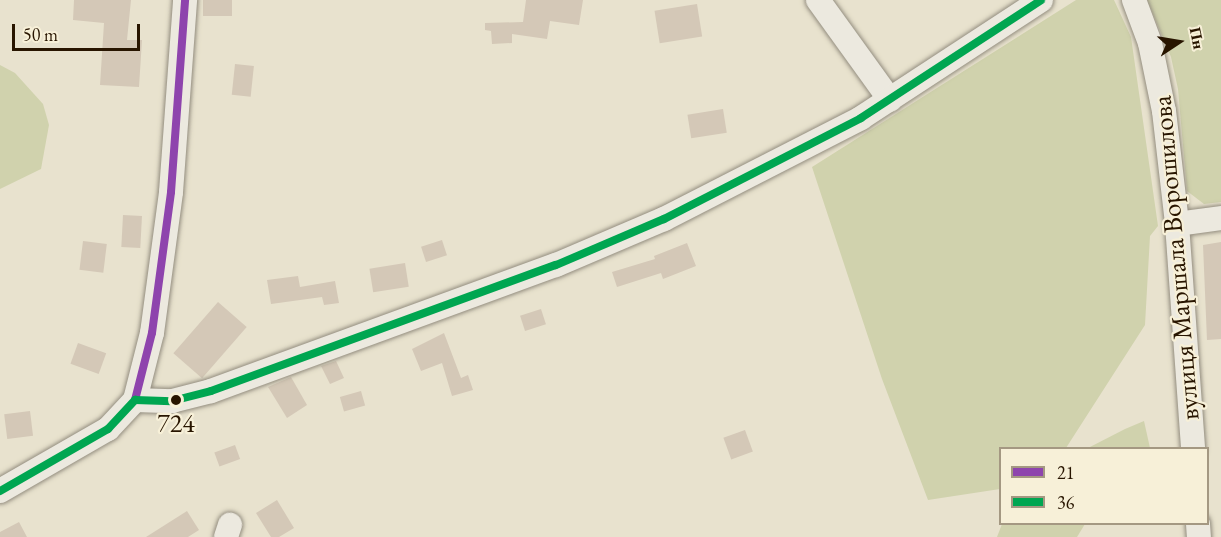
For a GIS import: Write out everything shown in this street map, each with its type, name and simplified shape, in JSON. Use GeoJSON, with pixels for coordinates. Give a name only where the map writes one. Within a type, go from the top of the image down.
{"type":"FeatureCollection","features":[{"type":"Feature","properties":{"kind":"street"},"geometry":{"type":"LineString","coordinates":[[0,491],[108,429],[135,400],[152,333],[171,192],[184,0]]}},
{"type":"Feature","properties":{"kind":"street"},"geometry":{"type":"LineString","coordinates":[[818,0],[890,100]]}},
{"type":"Feature","properties":{"kind":"street"},"geometry":{"type":"LineString","coordinates":[[135,400],[172,401],[210,391],[556,265],[664,219],[890,100],[1041,0]]}},
{"type":"Feature","properties":{"kind":"street","name":"вулиця Маршала Ворошилова"},"geometry":{"type":"LineString","coordinates":[[1134,0],[1150,43],[1164,111],[1177,225],[1193,447]]}},
{"type":"Feature","properties":{"kind":"street"},"geometry":{"type":"LineString","coordinates":[[1177,225],[1221,218]]}},
{"type":"Feature","properties":{"kind":"green space"},"geometry":{"type":"Polygon","coordinates":[[[1076,0],[1114,0],[1131,37],[1158,226],[1150,236],[1145,325],[1067,447],[999,447],[999,489],[928,500],[882,379],[812,167],[1076,0]]]}},
{"type":"Feature","properties":{"kind":"green space"},"geometry":{"type":"Polygon","coordinates":[[[1147,0],[1221,0],[1221,202],[1204,204],[1187,191],[1178,89],[1171,57],[1147,0]]]}},
{"type":"Feature","properties":{"kind":"green space"},"geometry":{"type":"Polygon","coordinates":[[[0,65],[15,73],[43,104],[49,125],[41,169],[0,189],[0,65]]]}},
{"type":"Feature","properties":{"kind":"green space"},"geometry":{"type":"Polygon","coordinates":[[[1144,421],[1150,447],[1090,447],[1144,421]]]}},
{"type":"Feature","properties":{"kind":"green space"},"geometry":{"type":"Polygon","coordinates":[[[1002,525],[1084,525],[1077,537],[997,537],[1002,525]]]}},
{"type":"Feature","properties":{"kind":"building"},"geometry":{"type":"Polygon","coordinates":[[[74,0],[131,0],[127,40],[142,40],[139,87],[100,85],[104,23],[73,20],[74,0]]]}},
{"type":"Feature","properties":{"kind":"building"},"geometry":{"type":"Polygon","coordinates":[[[203,0],[232,0],[232,16],[203,16],[203,0]]]}},
{"type":"Feature","properties":{"kind":"building"},"geometry":{"type":"Polygon","coordinates":[[[526,0],[583,0],[579,25],[550,21],[547,39],[512,34],[512,43],[492,44],[491,31],[485,30],[485,23],[523,22],[526,0]]]}},
{"type":"Feature","properties":{"kind":"building"},"geometry":{"type":"Polygon","coordinates":[[[697,4],[702,37],[660,43],[655,11],[697,4]]]}},
{"type":"Feature","properties":{"kind":"building"},"geometry":{"type":"Polygon","coordinates":[[[235,64],[254,66],[251,97],[232,95],[235,64]]]}},
{"type":"Feature","properties":{"kind":"building"},"geometry":{"type":"Polygon","coordinates":[[[723,109],[727,133],[691,138],[687,115],[723,109]]]}},
{"type":"Feature","properties":{"kind":"building"},"geometry":{"type":"Polygon","coordinates":[[[123,215],[142,216],[140,248],[121,247],[123,215]]]}},
{"type":"Feature","properties":{"kind":"building"},"geometry":{"type":"Polygon","coordinates":[[[442,240],[447,255],[426,262],[421,247],[442,240]]]}},
{"type":"Feature","properties":{"kind":"building"},"geometry":{"type":"Polygon","coordinates":[[[83,241],[107,244],[103,273],[79,270],[83,241]]]}},
{"type":"Feature","properties":{"kind":"building"},"geometry":{"type":"Polygon","coordinates":[[[1221,242],[1221,339],[1207,340],[1203,245],[1221,242]]]}},
{"type":"Feature","properties":{"kind":"building"},"geometry":{"type":"Polygon","coordinates":[[[687,243],[696,266],[663,279],[661,273],[617,287],[612,272],[655,259],[654,256],[687,243]]]}},
{"type":"Feature","properties":{"kind":"building"},"geometry":{"type":"Polygon","coordinates":[[[405,263],[409,287],[373,292],[369,269],[405,263]]]}},
{"type":"Feature","properties":{"kind":"building"},"geometry":{"type":"Polygon","coordinates":[[[298,276],[300,287],[335,281],[339,303],[324,305],[322,297],[271,304],[267,280],[298,276]]]}},
{"type":"Feature","properties":{"kind":"building"},"geometry":{"type":"Polygon","coordinates":[[[218,302],[247,327],[202,378],[173,353],[218,302]]]}},
{"type":"Feature","properties":{"kind":"building"},"geometry":{"type":"Polygon","coordinates":[[[541,309],[546,324],[525,331],[520,316],[541,309]]]}},
{"type":"Feature","properties":{"kind":"building"},"geometry":{"type":"Polygon","coordinates":[[[444,333],[461,378],[468,375],[473,390],[452,396],[442,363],[421,371],[412,349],[444,333]]]}},
{"type":"Feature","properties":{"kind":"building"},"geometry":{"type":"Polygon","coordinates":[[[78,343],[106,353],[99,374],[70,364],[78,343]]]}},
{"type":"Feature","properties":{"kind":"building"},"geometry":{"type":"Polygon","coordinates":[[[336,361],[344,378],[330,384],[321,366],[336,361]]]}},
{"type":"Feature","properties":{"kind":"building"},"geometry":{"type":"Polygon","coordinates":[[[291,377],[307,405],[287,418],[268,387],[291,377]]]}},
{"type":"Feature","properties":{"kind":"building"},"geometry":{"type":"Polygon","coordinates":[[[361,391],[365,405],[344,411],[340,397],[361,391]]]}},
{"type":"Feature","properties":{"kind":"building"},"geometry":{"type":"Polygon","coordinates":[[[30,411],[33,436],[7,439],[4,414],[30,411]]]}},
{"type":"Feature","properties":{"kind":"building"},"geometry":{"type":"Polygon","coordinates":[[[745,430],[753,452],[731,459],[723,438],[745,430]]]}},
{"type":"Feature","properties":{"kind":"building"},"geometry":{"type":"Polygon","coordinates":[[[235,445],[240,459],[219,467],[214,453],[235,445]]]}},
{"type":"Feature","properties":{"kind":"building"},"geometry":{"type":"Polygon","coordinates":[[[277,500],[294,528],[279,537],[271,537],[256,513],[277,500]]]}},
{"type":"Feature","properties":{"kind":"building"},"geometry":{"type":"Polygon","coordinates":[[[187,511],[199,530],[188,537],[146,537],[187,511]]]}},
{"type":"Feature","properties":{"kind":"building"},"geometry":{"type":"Polygon","coordinates":[[[19,522],[27,537],[0,537],[0,532],[19,522]]]}},
{"type":"Feature","properties":{"kind":"transit line","name":"21"},"geometry":{"type":"LineString","coordinates":[[135,400],[152,333],[171,192],[185,0]]}},
{"type":"Feature","properties":{"kind":"transit line","name":"36"},"geometry":{"type":"LineString","coordinates":[[0,491],[108,429],[135,400],[172,401],[211,391],[556,265],[664,219],[861,118],[1041,0]]}},
{"type":"Feature","properties":{"kind":"place","name":"724"},"geometry":{"type":"Point","coordinates":[176,400]}}]}
